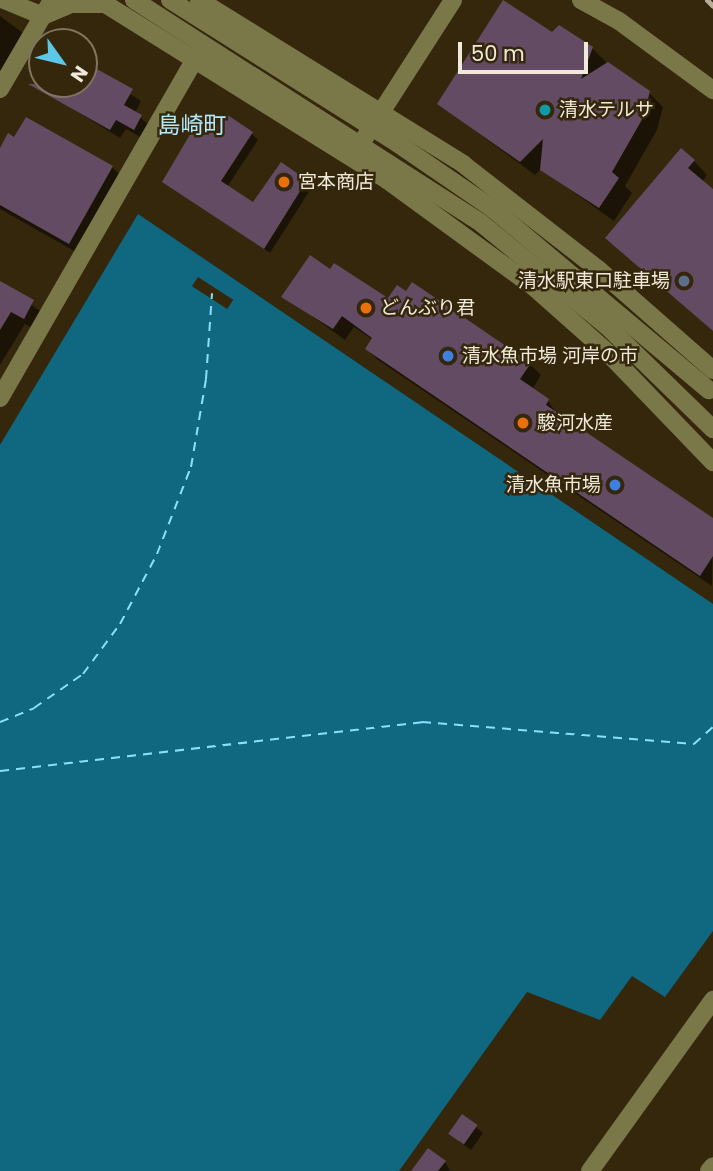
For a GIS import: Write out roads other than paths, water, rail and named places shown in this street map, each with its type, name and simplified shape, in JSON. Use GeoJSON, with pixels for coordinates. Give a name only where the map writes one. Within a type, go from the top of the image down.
{"type":"FeatureCollection","features":[{"type":"Feature","properties":{"kind":"street"},"geometry":{"type":"LineString","coordinates":[[4,0],[47,8],[103,2],[352,158],[535,288],[607,352],[713,462]]}},
{"type":"Feature","properties":{"kind":"street"},"geometry":{"type":"LineString","coordinates":[[134,0],[481,223],[607,326],[713,429]]}},
{"type":"Feature","properties":{"kind":"street"},"geometry":{"type":"LineString","coordinates":[[170,0],[494,209],[711,392]]}},
{"type":"Feature","properties":{"kind":"street"},"geometry":{"type":"LineString","coordinates":[[199,0],[222,6],[463,164],[528,212],[713,370]]}},
{"type":"Feature","properties":{"kind":"street"},"geometry":{"type":"LineString","coordinates":[[352,158],[453,0]]}},
{"type":"Feature","properties":{"kind":"street"},"geometry":{"type":"LineString","coordinates":[[581,0],[619,21],[713,90]]}},
{"type":"Feature","properties":{"kind":"street"},"geometry":{"type":"LineString","coordinates":[[0,398],[195,60],[222,6]]}},
{"type":"Feature","properties":{"kind":"street"},"geometry":{"type":"LineString","coordinates":[[0,89],[47,8]]}},
{"type":"Feature","properties":{"kind":"street"},"geometry":{"type":"LineString","coordinates":[[590,1171],[713,1000]]}},
{"type":"Feature","properties":{"kind":"street"},"geometry":{"type":"LineString","coordinates":[[709,1171],[713,1166]]}},
{"type":"Feature","properties":{"kind":"water"},"geometry":{"type":"Polygon","coordinates":[[[138,214],[713,604],[713,931],[665,997],[632,976],[600,1020],[527,992],[399,1171],[0,1171],[0,445],[138,214]]]}},
{"type":"Feature","properties":{"kind":"railway"},"geometry":{"type":"LineString","coordinates":[[707,0],[713,6]]}},
{"type":"Feature","properties":{"kind":"place","name":"清水テルサ"},"geometry":{"type":"Point","coordinates":[545,110]}},
{"type":"Feature","properties":{"kind":"place","name":"宮本商店"},"geometry":{"type":"Point","coordinates":[284,182]}},
{"type":"Feature","properties":{"kind":"place","name":"清水駅東口駐車場"},"geometry":{"type":"Point","coordinates":[684,281]}},
{"type":"Feature","properties":{"kind":"place","name":"どんぶり君"},"geometry":{"type":"Point","coordinates":[366,308]}},
{"type":"Feature","properties":{"kind":"place","name":"清水魚市場 河岸の市"},"geometry":{"type":"Point","coordinates":[448,356]}},
{"type":"Feature","properties":{"kind":"place","name":"駿河水産"},"geometry":{"type":"Point","coordinates":[523,423]}},
{"type":"Feature","properties":{"kind":"place","name":"清水魚市場"},"geometry":{"type":"Point","coordinates":[615,485]}},
{"type":"Feature","properties":{"kind":"district","name":"島崎町"},"geometry":{"type":"Point","coordinates":[192,125]}}]}
